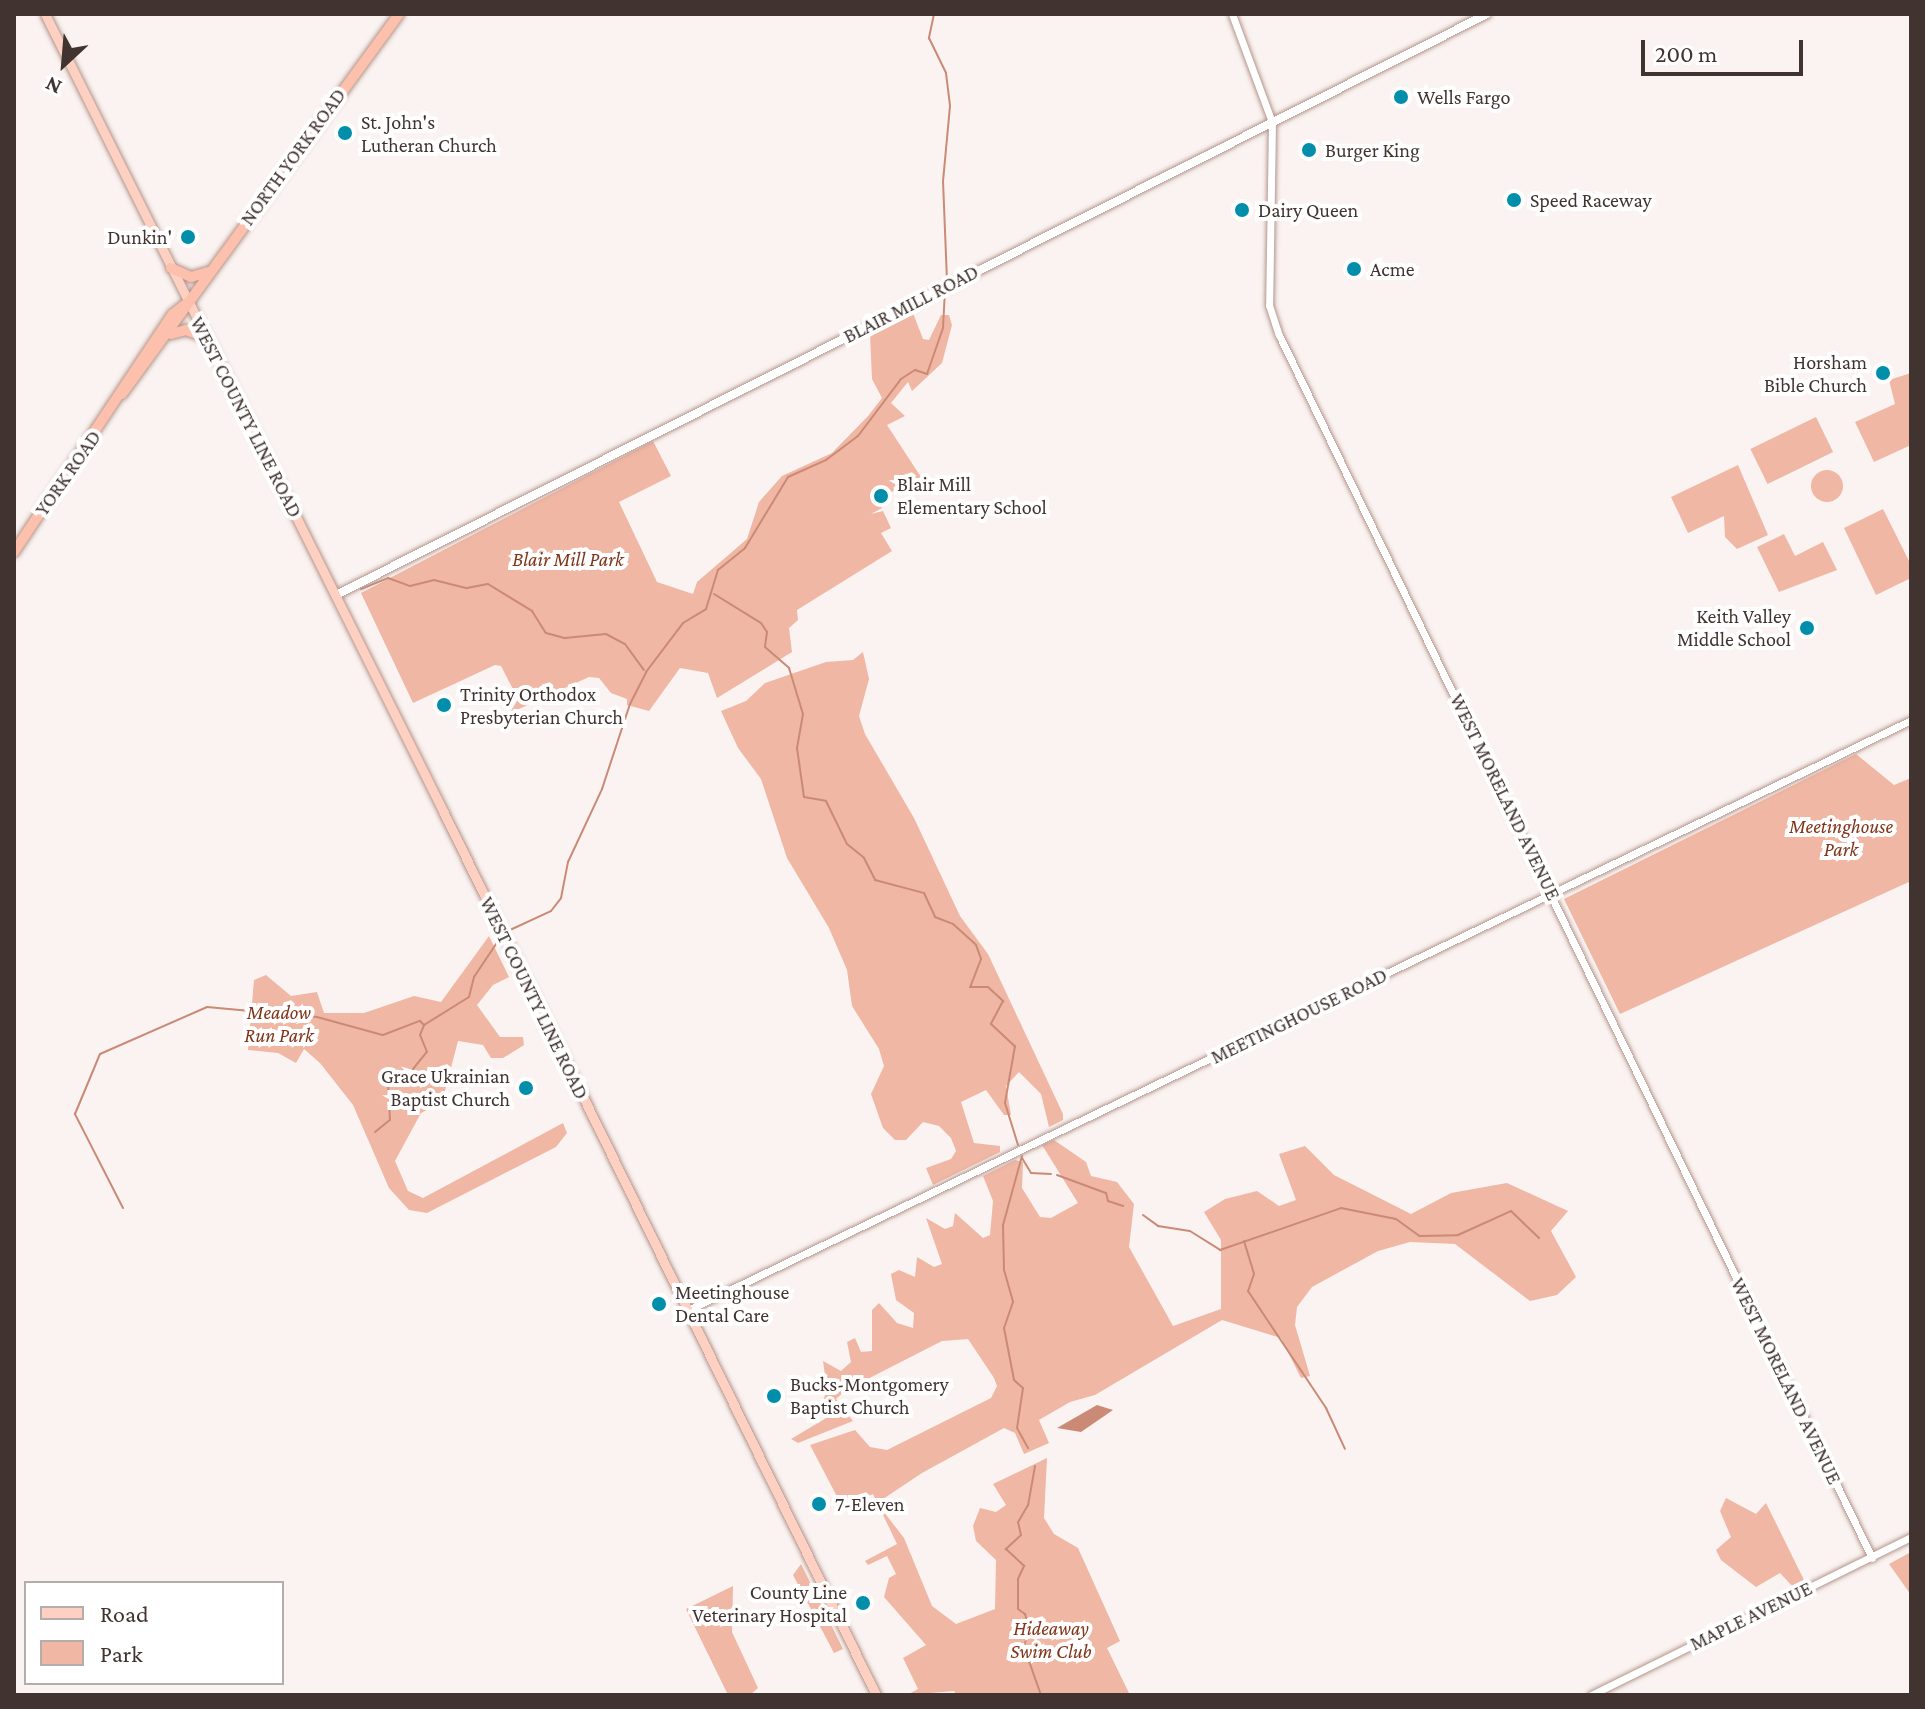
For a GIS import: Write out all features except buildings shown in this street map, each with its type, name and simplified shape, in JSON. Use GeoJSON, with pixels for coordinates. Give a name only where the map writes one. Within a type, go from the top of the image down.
{"type":"FeatureCollection","features":[{"type":"Feature","properties":{"kind":"highway","name":"NORTH YORK ROAD"},"geometry":{"type":"LineString","coordinates":[[189,302],[399,14]]}},
{"type":"Feature","properties":{"kind":"highway"},"geometry":{"type":"LineString","coordinates":[[171,268],[191,277],[210,271]]}},
{"type":"Feature","properties":{"kind":"highway","name":"YORK ROAD"},"geometry":{"type":"LineString","coordinates":[[122,394],[166,338],[189,302]]}},
{"type":"Feature","properties":{"kind":"highway","name":"YORK ROAD"},"geometry":{"type":"LineString","coordinates":[[14,552],[173,314],[189,302]]}},
{"type":"Feature","properties":{"kind":"highway"},"geometry":{"type":"LineString","coordinates":[[166,338],[179,330],[205,337]]}},
{"type":"Feature","properties":{"kind":"main road","name":"WEST COUNTY LINE ROAD"},"geometry":{"type":"LineString","coordinates":[[45,14],[336,595],[876,1695]]}},
{"type":"Feature","properties":{"kind":"main road","name":"BLAIR MILL ROAD"},"geometry":{"type":"LineString","coordinates":[[336,595],[1487,14]]}},
{"type":"Feature","properties":{"kind":"street","name":"WEST MORELAND AVENUE"},"geometry":{"type":"LineString","coordinates":[[1232,14],[1272,122],[1269,305],[1273,321],[1872,1558]]}},
{"type":"Feature","properties":{"kind":"street","name":"MEETINGHOUSE ROAD"},"geometry":{"type":"LineString","coordinates":[[686,1311],[1911,720]]}},
{"type":"Feature","properties":{"kind":"street","name":"MAPLE AVENUE"},"geometry":{"type":"LineString","coordinates":[[1591,1695],[1911,1537]]}},
{"type":"Feature","properties":{"kind":"green space","name":"Blair Mill Park"},"geometry":{"type":"Polygon","coordinates":[[[913,313],[923,339],[929,340],[941,315],[949,315],[952,325],[942,363],[912,391],[908,382],[891,403],[905,416],[887,425],[921,477],[877,499],[882,508],[871,514],[883,511],[891,528],[881,533],[892,551],[797,610],[798,620],[789,628],[792,652],[717,698],[708,673],[680,668],[649,711],[627,705],[627,699],[611,693],[599,678],[589,677],[510,713],[518,699],[501,666],[495,665],[413,703],[361,593],[653,441],[671,476],[619,502],[657,582],[693,594],[697,582],[747,539],[759,502],[782,476],[832,453],[868,416],[882,398],[872,379],[870,334],[913,313]]]}},
{"type":"Feature","properties":{"kind":"green space"},"geometry":{"type":"Polygon","coordinates":[[[1911,373],[1911,445],[1874,462],[1855,422],[1895,404],[1889,380],[1911,373]]]}},
{"type":"Feature","properties":{"kind":"green space"},"geometry":{"type":"Polygon","coordinates":[[[1816,417],[1833,452],[1767,484],[1750,449],[1816,417]]]}},
{"type":"Feature","properties":{"kind":"green space"},"geometry":{"type":"Polygon","coordinates":[[[1738,465],[1768,535],[1737,549],[1725,537],[1724,516],[1688,533],[1671,497],[1738,465]]]}},
{"type":"Feature","properties":{"kind":"green space"},"geometry":{"type":"Polygon","coordinates":[[[1827,470],[1839,474],[1843,486],[1839,498],[1827,502],[1815,498],[1811,486],[1815,474],[1827,470]]]}},
{"type":"Feature","properties":{"kind":"green space"},"geometry":{"type":"Polygon","coordinates":[[[1883,509],[1911,565],[1911,578],[1876,595],[1844,528],[1883,509]]]}},
{"type":"Feature","properties":{"kind":"green space"},"geometry":{"type":"Polygon","coordinates":[[[1784,534],[1795,556],[1823,542],[1837,570],[1779,592],[1757,547],[1784,534]]]}},
{"type":"Feature","properties":{"kind":"green space"},"geometry":{"type":"Polygon","coordinates":[[[863,652],[869,679],[859,716],[865,734],[914,818],[960,916],[988,954],[1063,1114],[1063,1120],[1049,1127],[1041,1094],[1019,1072],[1006,1086],[1011,1115],[1004,1115],[986,1090],[961,1102],[974,1143],[1000,1146],[1000,1152],[933,1185],[926,1168],[951,1159],[956,1151],[951,1138],[939,1126],[923,1122],[906,1140],[895,1140],[883,1128],[871,1094],[884,1066],[879,1049],[852,1006],[847,970],[829,928],[787,858],[761,779],[738,748],[721,711],[746,701],[765,683],[826,662],[853,660],[863,652]]]}},
{"type":"Feature","properties":{"kind":"green space","name":"Meetinghouse Park"},"geometry":{"type":"Polygon","coordinates":[[[1856,754],[1894,785],[1911,778],[1911,881],[1620,1014],[1564,899],[1856,754]]]}},
{"type":"Feature","properties":{"kind":"green space","name":"Meadow Run Park"},"geometry":{"type":"Polygon","coordinates":[[[489,936],[509,977],[493,985],[477,1005],[500,1037],[523,1037],[524,1045],[503,1058],[491,1058],[483,1045],[458,1041],[442,1102],[421,1113],[395,1161],[408,1191],[423,1198],[563,1123],[567,1133],[556,1147],[427,1213],[409,1210],[389,1188],[353,1105],[320,1063],[304,1049],[296,1063],[278,1053],[248,1050],[254,980],[266,975],[291,996],[317,992],[324,1013],[364,1013],[414,996],[441,1002],[489,936]]]}},
{"type":"Feature","properties":{"kind":"green space"},"geometry":{"type":"Polygon","coordinates":[[[1054,1140],[1086,1162],[1091,1176],[1117,1182],[1134,1204],[1129,1247],[1173,1326],[1221,1309],[1221,1240],[1204,1212],[1225,1199],[1257,1191],[1279,1206],[1296,1200],[1279,1154],[1305,1146],[1334,1175],[1411,1214],[1451,1193],[1507,1183],[1568,1211],[1551,1231],[1576,1277],[1557,1295],[1530,1301],[1455,1244],[1410,1242],[1378,1251],[1312,1287],[1297,1307],[1295,1325],[1310,1376],[1301,1378],[1281,1338],[1222,1320],[1095,1395],[1070,1402],[1039,1420],[1049,1443],[1024,1454],[1015,1433],[1004,1428],[922,1473],[877,1503],[873,1494],[843,1508],[810,1445],[855,1430],[870,1447],[887,1450],[991,1398],[997,1386],[994,1378],[968,1339],[942,1341],[846,1390],[836,1399],[853,1421],[798,1443],[791,1439],[833,1414],[823,1401],[827,1390],[823,1361],[841,1371],[851,1362],[847,1342],[855,1338],[861,1352],[872,1351],[872,1310],[879,1303],[897,1323],[913,1328],[914,1313],[896,1300],[891,1274],[899,1270],[915,1277],[917,1257],[934,1267],[942,1264],[926,1218],[945,1229],[953,1226],[955,1213],[983,1238],[990,1235],[993,1201],[983,1176],[1015,1160],[1023,1162],[1022,1188],[1040,1217],[1051,1218],[1078,1203],[1042,1145],[1054,1140]]]}},
{"type":"Feature","properties":{"kind":"green space","name":"Hideaway Swim Club"},"geometry":{"type":"Polygon","coordinates":[[[1047,1458],[1044,1518],[1054,1534],[1078,1548],[1120,1641],[1107,1648],[1130,1695],[956,1695],[954,1691],[907,1695],[918,1689],[903,1658],[926,1645],[884,1597],[889,1578],[896,1574],[887,1556],[868,1565],[865,1561],[897,1544],[878,1504],[904,1538],[932,1606],[956,1624],[995,1609],[996,1560],[976,1541],[973,1526],[980,1508],[996,1512],[1006,1505],[993,1484],[1047,1458]]]}},
{"type":"Feature","properties":{"kind":"green space"},"geometry":{"type":"Polygon","coordinates":[[[1726,1498],[1756,1514],[1766,1503],[1806,1584],[1795,1589],[1780,1573],[1756,1587],[1721,1560],[1716,1550],[1731,1537],[1720,1511],[1726,1498]]]}},
{"type":"Feature","properties":{"kind":"green space"},"geometry":{"type":"Polygon","coordinates":[[[1911,1552],[1911,1595],[1889,1564],[1911,1552]]]}},
{"type":"Feature","properties":{"kind":"green space"},"geometry":{"type":"Polygon","coordinates":[[[801,1564],[843,1649],[834,1653],[793,1575],[801,1564]]]}},
{"type":"Feature","properties":{"kind":"green space"},"geometry":{"type":"Polygon","coordinates":[[[733,1586],[732,1632],[758,1688],[750,1695],[728,1695],[686,1609],[733,1586]]]}},
{"type":"Feature","properties":{"kind":"shaded area"},"geometry":{"type":"Polygon","coordinates":[[[1097,1405],[1113,1410],[1081,1432],[1057,1428],[1097,1405]]]}},
{"type":"Feature","properties":{"kind":"waterway"},"geometry":{"type":"LineString","coordinates":[[934,14],[929,38],[946,73],[950,106],[943,181],[947,282]]}},
{"type":"Feature","properties":{"kind":"waterway"},"geometry":{"type":"LineString","coordinates":[[510,930],[551,911],[561,898],[568,862],[602,789],[630,704],[646,672],[683,623],[706,609],[718,570],[745,548],[788,477],[826,460],[858,436],[901,379],[915,370],[927,374],[943,328],[945,293]]}},
{"type":"Feature","properties":{"kind":"waterway"},"geometry":{"type":"LineString","coordinates":[[361,589],[388,578],[410,586],[434,580],[467,588],[488,584],[532,611],[546,633],[565,638],[606,634],[625,644],[644,670]]}},
{"type":"Feature","properties":{"kind":"waterway"},"geometry":{"type":"LineString","coordinates":[[714,594],[761,623],[767,632],[765,647],[789,668],[803,714],[797,748],[804,797],[826,801],[847,844],[864,858],[875,880],[924,893],[935,917],[953,924],[976,945],[981,959],[970,987],[988,987],[1003,1001],[991,1024],[1015,1046],[1005,1103],[1018,1145]]}},
{"type":"Feature","properties":{"kind":"waterway"},"geometry":{"type":"LineString","coordinates":[[375,1132],[390,1120],[388,1084],[409,1074],[427,1052],[420,1035],[424,1025],[469,997],[474,977],[498,941]]}},
{"type":"Feature","properties":{"kind":"waterway"},"geometry":{"type":"LineString","coordinates":[[123,1208],[75,1114],[100,1054],[207,1007],[317,1017],[383,1035],[420,1021],[424,1025]]}},
{"type":"Feature","properties":{"kind":"waterway"},"geometry":{"type":"LineString","coordinates":[[1022,1156],[1003,1225],[1004,1270],[1013,1302],[1004,1328],[1014,1380],[1023,1388],[1017,1428],[1028,1448]]}},
{"type":"Feature","properties":{"kind":"waterway"},"geometry":{"type":"LineString","coordinates":[[1022,1158],[1031,1173],[1051,1174]]}},
{"type":"Feature","properties":{"kind":"waterway"},"geometry":{"type":"LineString","coordinates":[[1057,1175],[1106,1193],[1108,1201],[1123,1206]]}},
{"type":"Feature","properties":{"kind":"waterway"},"geometry":{"type":"LineString","coordinates":[[1143,1215],[1158,1226],[1190,1231],[1220,1250],[1341,1208],[1396,1219],[1419,1236],[1458,1235],[1511,1211],[1539,1238]]}},
{"type":"Feature","properties":{"kind":"waterway"},"geometry":{"type":"LineString","coordinates":[[1244,1241],[1254,1274],[1248,1291],[1326,1408],[1345,1449]]}},
{"type":"Feature","properties":{"kind":"waterway"},"geometry":{"type":"LineString","coordinates":[[1035,1466],[1028,1505],[1018,1522],[1021,1535],[1006,1549],[1024,1566],[1018,1579],[1018,1609],[1025,1614],[1029,1629],[1024,1647],[1041,1695]]}},
{"type":"Feature","properties":{"kind":"place","name":"Wells Fargo"},"geometry":{"type":"Point","coordinates":[1401,97]}},
{"type":"Feature","properties":{"kind":"place","name":"St. John's Lutheran Church"},"geometry":{"type":"Point","coordinates":[345,133]}},
{"type":"Feature","properties":{"kind":"place","name":"Burger King"},"geometry":{"type":"Point","coordinates":[1309,150]}},
{"type":"Feature","properties":{"kind":"place","name":"Speed Raceway"},"geometry":{"type":"Point","coordinates":[1514,200]}},
{"type":"Feature","properties":{"kind":"place","name":"Dairy Queen"},"geometry":{"type":"Point","coordinates":[1242,210]}},
{"type":"Feature","properties":{"kind":"place","name":"Dunkin'"},"geometry":{"type":"Point","coordinates":[188,237]}},
{"type":"Feature","properties":{"kind":"place","name":"Acme"},"geometry":{"type":"Point","coordinates":[1354,269]}},
{"type":"Feature","properties":{"kind":"place","name":"Horsham Bible Church"},"geometry":{"type":"Point","coordinates":[1883,373]}},
{"type":"Feature","properties":{"kind":"place","name":"Blair Mill Elementary School"},"geometry":{"type":"Point","coordinates":[881,496]}},
{"type":"Feature","properties":{"kind":"place","name":"Keith Valley Middle School"},"geometry":{"type":"Point","coordinates":[1807,628]}},
{"type":"Feature","properties":{"kind":"place","name":"Trinity Orthodox Presbyterian Church"},"geometry":{"type":"Point","coordinates":[444,705]}},
{"type":"Feature","properties":{"kind":"place","name":"Grace Ukrainian Baptist Church"},"geometry":{"type":"Point","coordinates":[526,1088]}},
{"type":"Feature","properties":{"kind":"place","name":"Meetinghouse Dental Care"},"geometry":{"type":"Point","coordinates":[659,1304]}},
{"type":"Feature","properties":{"kind":"place","name":"Bucks-Montgomery Baptist Church"},"geometry":{"type":"Point","coordinates":[774,1396]}},
{"type":"Feature","properties":{"kind":"place","name":"7-Eleven"},"geometry":{"type":"Point","coordinates":[819,1504]}},
{"type":"Feature","properties":{"kind":"place","name":"County Line Veterinary Hospital"},"geometry":{"type":"Point","coordinates":[863,1603]}}]}
